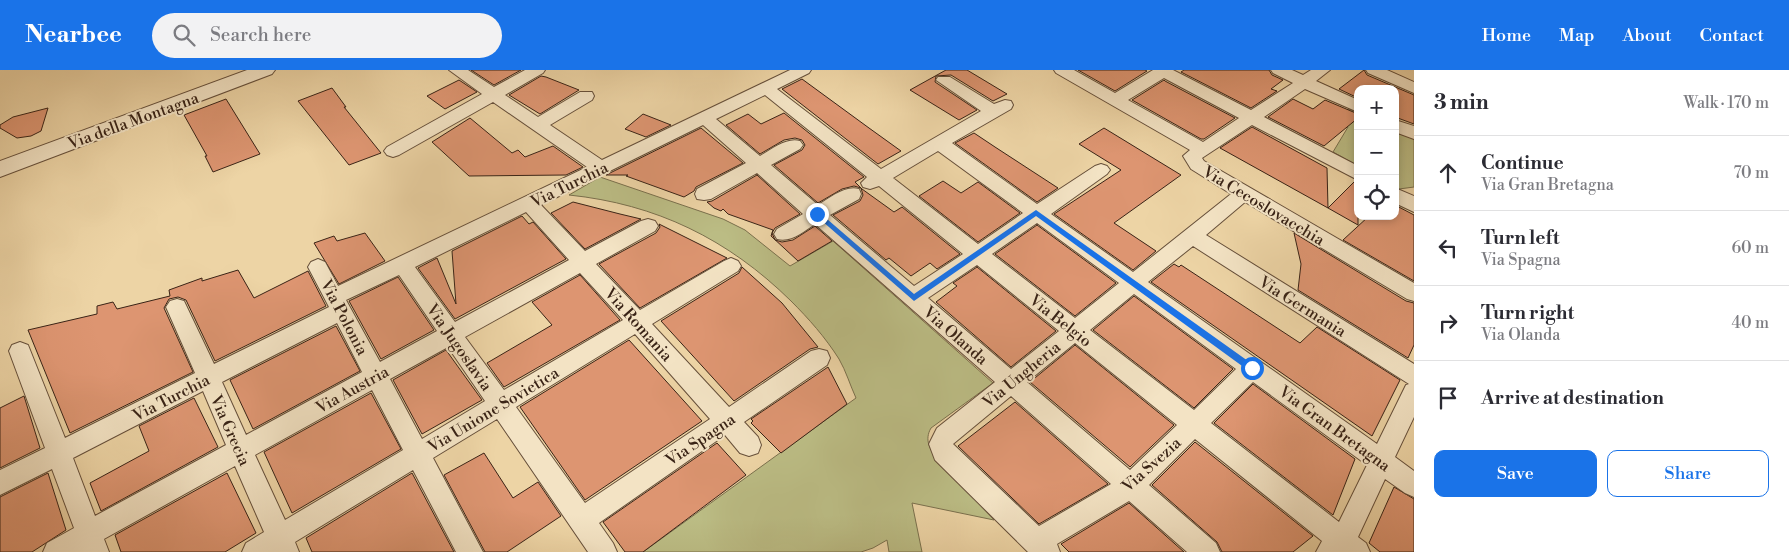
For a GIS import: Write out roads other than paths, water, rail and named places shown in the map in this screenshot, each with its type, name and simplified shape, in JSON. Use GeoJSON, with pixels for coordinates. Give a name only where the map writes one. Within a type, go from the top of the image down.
{"type":"FeatureCollection","features":[{"type":"Feature","properties":{"kind":"street","name":"Via della Montagna"},"geometry":{"type":"LineString","coordinates":[[0,169],[265,70]]}},
{"type":"Feature","properties":{"kind":"street"},"geometry":{"type":"LineString","coordinates":[[458,70],[600,168]]}},
{"type":"Feature","properties":{"kind":"street"},"geometry":{"type":"LineString","coordinates":[[393,152],[538,70]]}},
{"type":"Feature","properties":{"kind":"street","name":"Via Turchia"},"geometry":{"type":"LineString","coordinates":[[0,483],[208,378],[338,304],[402,264],[803,70]]}},
{"type":"Feature","properties":{"kind":"street","name":"Via Cecoslovacchia"},"geometry":{"type":"LineString","coordinates":[[1062,70],[1204,150]]}},
{"type":"Feature","properties":{"kind":"street"},"geometry":{"type":"LineString","coordinates":[[1116,100],[1163,70],[1354,172]]}},
{"type":"Feature","properties":{"kind":"street"},"geometry":{"type":"LineString","coordinates":[[1278,70],[1354,105]]}},
{"type":"Feature","properties":{"kind":"street"},"geometry":{"type":"LineString","coordinates":[[1204,150],[1322,70]]}},
{"type":"Feature","properties":{"kind":"street"},"geometry":{"type":"LineString","coordinates":[[1374,70],[1414,88]]}},
{"type":"Feature","properties":{"kind":"street"},"geometry":{"type":"LineString","coordinates":[[875,180],[999,108],[944,80]]}},
{"type":"Feature","properties":{"kind":"street","name":"Via Belgio"},"geometry":{"type":"LineString","coordinates":[[766,88],[875,180],[977,254],[1194,424],[1343,548]]}},
{"type":"Feature","properties":{"kind":"street"},"geometry":{"type":"LineString","coordinates":[[537,125],[586,96]]}},
{"type":"Feature","properties":{"kind":"street","name":"Via Olanda"},"geometry":{"type":"LineString","coordinates":[[705,118],[1207,552]]}},
{"type":"Feature","properties":{"kind":"street"},"geometry":{"type":"LineString","coordinates":[[1399,127],[1414,133]]}},
{"type":"Feature","properties":{"kind":"street","name":"Via Gran Bretagna"},"geometry":{"type":"LineString","coordinates":[[939,143],[1414,485]]}},
{"type":"Feature","properties":{"kind":"street"},"geometry":{"type":"LineString","coordinates":[[704,194],[794,145]]}},
{"type":"Feature","properties":{"kind":"street","name":"Via Cecoslovacchia"},"geometry":{"type":"LineString","coordinates":[[1204,150],[1192,156],[1197,165],[1414,293]]}},
{"type":"Feature","properties":{"kind":"street"},"geometry":{"type":"LineString","coordinates":[[914,298],[1101,170]]}},
{"type":"Feature","properties":{"kind":"street"},"geometry":{"type":"LineString","coordinates":[[784,234],[852,194]]}},
{"type":"Feature","properties":{"kind":"street","name":"Via Ungheria"},"geometry":{"type":"LineString","coordinates":[[1042,547],[944,452],[940,444],[945,436],[1244,194]]}},
{"type":"Feature","properties":{"kind":"street"},"geometry":{"type":"LineString","coordinates":[[1399,196],[1414,205]]}},
{"type":"Feature","properties":{"kind":"street","name":"Via Romania"},"geometry":{"type":"LineString","coordinates":[[530,203],[749,445]]}},
{"type":"Feature","properties":{"kind":"street","name":"Via Austria"},"geometry":{"type":"LineString","coordinates":[[56,552],[93,543],[240,451],[648,226]]}},
{"type":"Feature","properties":{"kind":"street","name":"Via Germania"},"geometry":{"type":"LineString","coordinates":[[1191,235],[1414,376]]}},
{"type":"Feature","properties":{"kind":"street","name":"Via Jugoslavia"},"geometry":{"type":"LineString","coordinates":[[402,264],[604,552]]}},
{"type":"Feature","properties":{"kind":"street","name":"Via Unione Sovietica"},"geometry":{"type":"LineString","coordinates":[[255,552],[282,545],[419,454],[731,266]]}},
{"type":"Feature","properties":{"kind":"street","name":"Via Polonia"},"geometry":{"type":"LineString","coordinates":[[318,267],[470,552]]}},
{"type":"Feature","properties":{"kind":"street","name":"Via Grecia"},"geometry":{"type":"LineString","coordinates":[[177,307],[282,545]]}},
{"type":"Feature","properties":{"kind":"street"},"geometry":{"type":"LineString","coordinates":[[20,351],[93,543]]}},
{"type":"Feature","properties":{"kind":"street","name":"Via Spagna"},"geometry":{"type":"LineString","coordinates":[[582,520],[819,358]]}},
{"type":"Feature","properties":{"kind":"street","name":"Via Svezia"},"geometry":{"type":"LineString","coordinates":[[1042,547],[1130,486],[1252,368]]}},
{"type":"Feature","properties":{"kind":"street"},"geometry":{"type":"LineString","coordinates":[[1343,548],[1414,392]]}}]}
